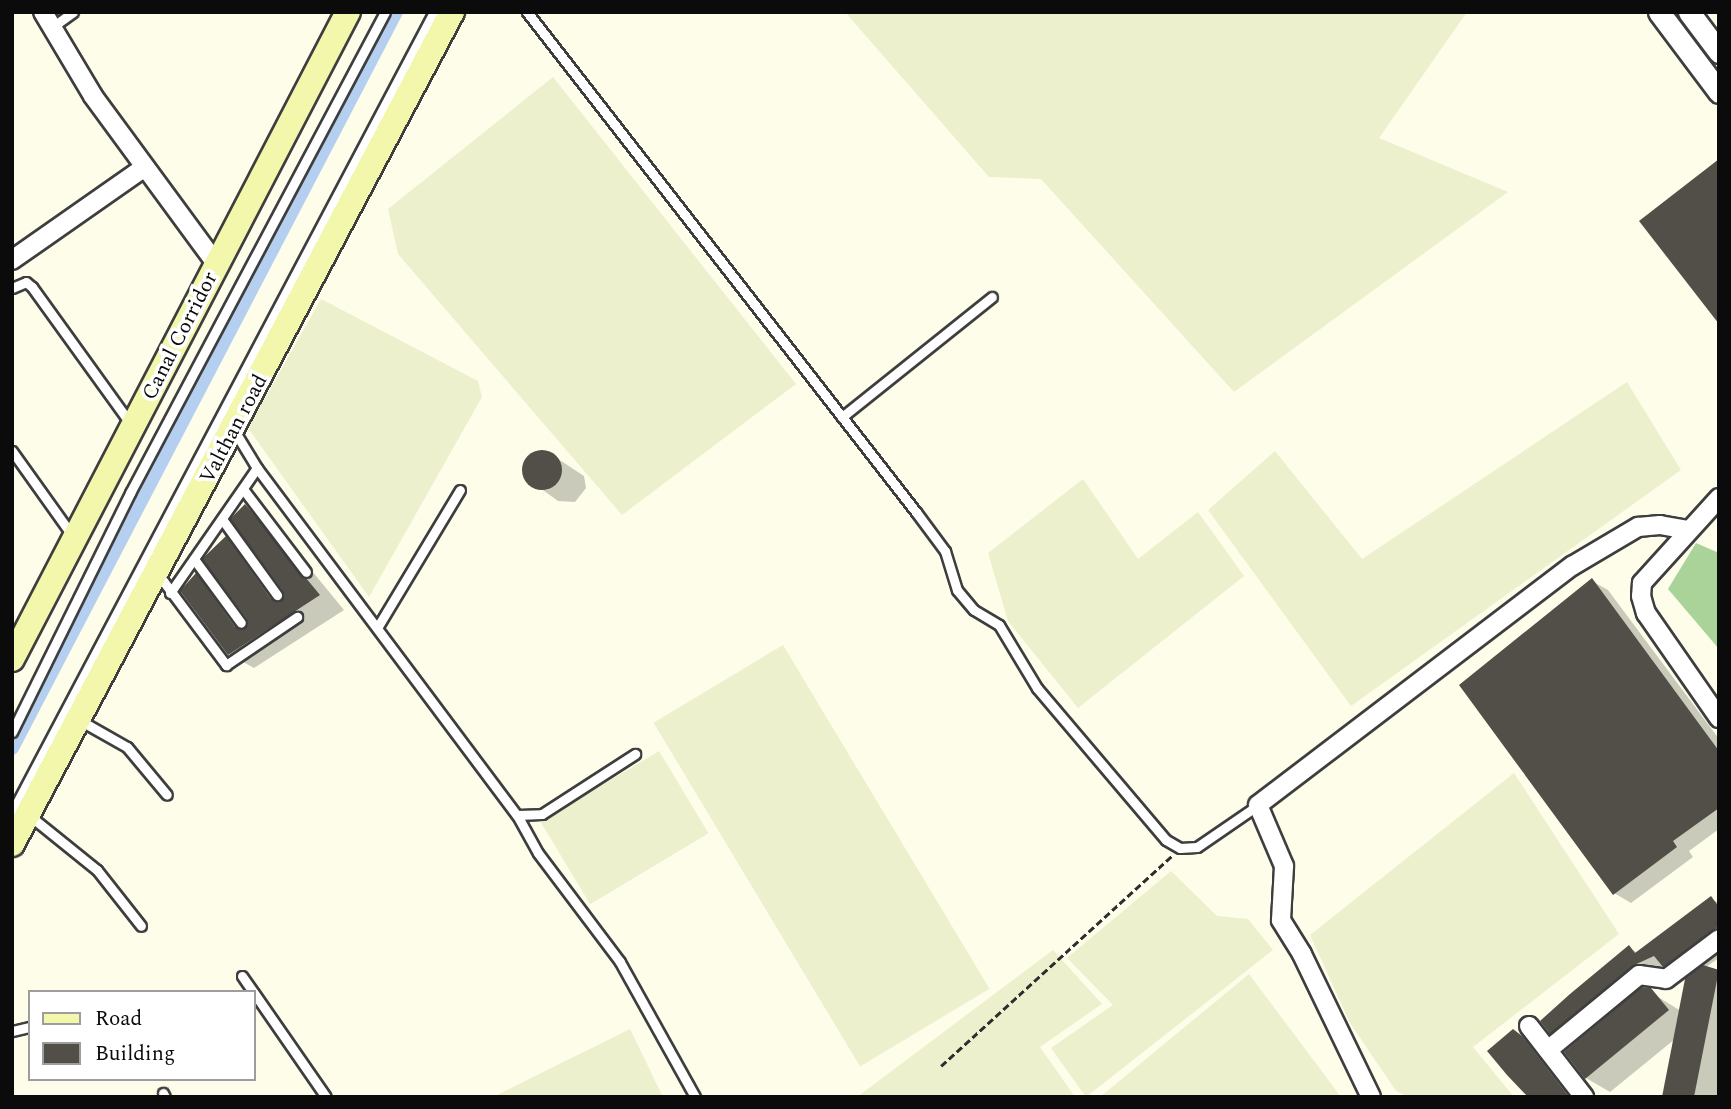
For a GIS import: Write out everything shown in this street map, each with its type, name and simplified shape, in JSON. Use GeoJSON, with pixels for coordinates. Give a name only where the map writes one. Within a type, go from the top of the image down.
{"type":"FeatureCollection","features":[{"type":"Feature","properties":{"kind":"main road","name":"Canal Corridor"},"geometry":{"type":"LineString","coordinates":[[12,659],[348,12]]}},
{"type":"Feature","properties":{"kind":"main road","name":"Valthan road"},"geometry":{"type":"LineString","coordinates":[[12,844],[20,813],[81,721],[452,12]]}},
{"type":"Feature","properties":{"kind":"street"},"geometry":{"type":"LineString","coordinates":[[1659,12],[1719,92]]}},
{"type":"Feature","properties":{"kind":"street"},"geometry":{"type":"LineString","coordinates":[[1689,12],[1719,52]]}},
{"type":"Feature","properties":{"kind":"street"},"geometry":{"type":"LineString","coordinates":[[47,20],[145,167],[217,265]]}},
{"type":"Feature","properties":{"kind":"street"},"geometry":{"type":"LineString","coordinates":[[12,260],[145,167]]}},
{"type":"Feature","properties":{"kind":"street"},"geometry":{"type":"LineString","coordinates":[[1719,498],[1642,583],[1641,596],[1646,612],[1719,718]]}},
{"type":"Feature","properties":{"kind":"street"},"geometry":{"type":"LineString","coordinates":[[1371,1097],[1302,954],[1281,920],[1284,866],[1258,805],[1572,566],[1639,527],[1660,525],[1689,530]]}},
{"type":"Feature","properties":{"kind":"street"},"geometry":{"type":"LineString","coordinates":[[1548,1050],[1639,975],[1666,979],[1719,939]]}},
{"type":"Feature","properties":{"kind":"street"},"geometry":{"type":"LineString","coordinates":[[1529,1026],[1584,1097]]}},
{"type":"Feature","properties":{"kind":"lane"},"geometry":{"type":"LineString","coordinates":[[47,20],[73,12]]}},
{"type":"Feature","properties":{"kind":"lane"},"geometry":{"type":"LineString","coordinates":[[12,732],[130,493],[385,12]]}},
{"type":"Feature","properties":{"kind":"lane"},"geometry":{"type":"LineString","coordinates":[[141,926],[97,870],[20,813],[434,12]]}},
{"type":"Feature","properties":{"kind":"lane"},"geometry":{"type":"LineString","coordinates":[[527,12],[944,551],[957,590],[974,610],[999,625],[1037,688],[1166,840],[1180,848],[1197,847],[1258,805]]}},
{"type":"Feature","properties":{"kind":"lane"},"geometry":{"type":"LineString","coordinates":[[12,288],[26,282],[32,287],[133,427]]}},
{"type":"Feature","properties":{"kind":"lane"},"geometry":{"type":"LineString","coordinates":[[842,417],[992,297]]}},
{"type":"Feature","properties":{"kind":"lane"},"geometry":{"type":"LineString","coordinates":[[234,430],[257,468],[517,815],[538,853],[620,962],[695,1097]]}},
{"type":"Feature","properties":{"kind":"lane"},"geometry":{"type":"LineString","coordinates":[[12,451],[75,539]]}},
{"type":"Feature","properties":{"kind":"lane"},"geometry":{"type":"LineString","coordinates":[[170,593],[257,468]]}},
{"type":"Feature","properties":{"kind":"lane"},"geometry":{"type":"LineString","coordinates":[[243,489],[306,572]]}},
{"type":"Feature","properties":{"kind":"lane"},"geometry":{"type":"LineString","coordinates":[[377,628],[460,491]]}},
{"type":"Feature","properties":{"kind":"lane"},"geometry":{"type":"LineString","coordinates":[[222,519],[277,595]]}},
{"type":"Feature","properties":{"kind":"lane"},"geometry":{"type":"LineString","coordinates":[[194,559],[241,623]]}},
{"type":"Feature","properties":{"kind":"lane"},"geometry":{"type":"LineString","coordinates":[[157,572],[226,665],[297,617]]}},
{"type":"Feature","properties":{"kind":"lane"},"geometry":{"type":"LineString","coordinates":[[81,721],[127,747],[167,795]]}},
{"type":"Feature","properties":{"kind":"lane"},"geometry":{"type":"LineString","coordinates":[[517,815],[542,814],[635,754]]}},
{"type":"Feature","properties":{"kind":"lane"},"geometry":{"type":"LineString","coordinates":[[242,976],[252,990]]}},
{"type":"Feature","properties":{"kind":"lane"},"geometry":{"type":"LineString","coordinates":[[256,996],[326,1097]]}},
{"type":"Feature","properties":{"kind":"path"},"geometry":{"type":"LineString","coordinates":[[942,1066],[1180,848]]}},
{"type":"Feature","properties":{"kind":"green space"},"geometry":{"type":"Polygon","coordinates":[[[845,12],[1467,12],[1379,138],[1508,192],[1234,392],[1041,179],[989,177],[845,12]]]}},
{"type":"Feature","properties":{"kind":"green space"},"geometry":{"type":"Polygon","coordinates":[[[553,77],[796,384],[622,515],[398,254],[388,209],[553,77]]]}},
{"type":"Feature","properties":{"kind":"green space"},"geometry":{"type":"Polygon","coordinates":[[[321,299],[478,381],[482,397],[369,597],[248,428],[321,299]]]}},
{"type":"Feature","properties":{"kind":"green space"},"geometry":{"type":"Polygon","coordinates":[[[1627,382],[1681,470],[1351,706],[1208,510],[1275,451],[1362,559],[1627,382]]]}},
{"type":"Feature","properties":{"kind":"green space"},"geometry":{"type":"Polygon","coordinates":[[[1083,479],[1138,559],[1198,512],[1244,576],[1078,708],[1008,621],[988,553],[1083,479]]]}},
{"type":"Feature","properties":{"kind":"green space"},"geometry":{"type":"Polygon","coordinates":[[[1696,543],[1719,553],[1719,649],[1668,589],[1696,543]]]}},
{"type":"Feature","properties":{"kind":"green space"},"geometry":{"type":"Polygon","coordinates":[[[783,645],[990,989],[860,1066],[654,723],[783,645]]]}},
{"type":"Feature","properties":{"kind":"green space"},"geometry":{"type":"Polygon","coordinates":[[[659,751],[708,833],[590,904],[541,822],[659,751]]]}},
{"type":"Feature","properties":{"kind":"green space"},"geometry":{"type":"Polygon","coordinates":[[[1514,773],[1619,934],[1473,1047],[1514,1097],[1408,1097],[1396,1091],[1350,1023],[1310,935],[1514,773]]]}},
{"type":"Feature","properties":{"kind":"green space"},"geometry":{"type":"Polygon","coordinates":[[[1171,871],[1217,916],[1248,919],[1273,950],[1086,1097],[1051,1048],[1113,1005],[1067,958],[1171,871]]]}},
{"type":"Feature","properties":{"kind":"green space"},"geometry":{"type":"Polygon","coordinates":[[[1053,950],[1102,1004],[1040,1047],[1075,1097],[857,1097],[1053,950]]]}},
{"type":"Feature","properties":{"kind":"green space"},"geometry":{"type":"Polygon","coordinates":[[[1249,974],[1341,1097],[1100,1097],[1249,974]]]}},
{"type":"Feature","properties":{"kind":"green space"},"geometry":{"type":"Polygon","coordinates":[[[630,1029],[663,1097],[493,1097],[630,1029]]]}},
{"type":"Feature","properties":{"kind":"building"},"geometry":{"type":"Polygon","coordinates":[[[1719,159],[1719,324],[1639,221],[1719,159]]]}},
{"type":"Feature","properties":{"kind":"building"},"geometry":{"type":"Polygon","coordinates":[[[542,450],[550,451],[556,456],[561,462],[561,478],[556,484],[550,489],[542,490],[534,489],[528,484],[523,478],[522,470],[523,462],[528,456],[534,451],[542,450]]]}},
{"type":"Feature","properties":{"kind":"building"},"geometry":{"type":"Polygon","coordinates":[[[245,504],[320,595],[228,655],[180,591],[196,573],[235,627],[246,628],[247,619],[202,559],[226,536],[271,599],[283,598],[283,591],[230,519],[245,504]]]}},
{"type":"Feature","properties":{"kind":"building"},"geometry":{"type":"Polygon","coordinates":[[[1592,578],[1719,751],[1719,808],[1673,841],[1677,847],[1613,895],[1459,685],[1592,578]]]}},
{"type":"Feature","properties":{"kind":"building"},"geometry":{"type":"Polygon","coordinates":[[[1711,896],[1719,907],[1719,926],[1663,967],[1654,956],[1632,966],[1550,1034],[1540,1021],[1570,994],[1629,945],[1635,953],[1711,896]]]}},
{"type":"Feature","properties":{"kind":"building"},"geometry":{"type":"Polygon","coordinates":[[[1703,965],[1719,970],[1694,1097],[1662,1097],[1685,979],[1703,965]]]}},
{"type":"Feature","properties":{"kind":"building"},"geometry":{"type":"Polygon","coordinates":[[[1642,987],[1651,988],[1669,1010],[1585,1079],[1564,1052],[1642,987]]]}},
{"type":"Feature","properties":{"kind":"building"},"geometry":{"type":"Polygon","coordinates":[[[1513,1029],[1522,1036],[1569,1097],[1528,1097],[1487,1051],[1513,1029]]]}},
{"type":"Feature","properties":{"kind":"waterway"},"geometry":{"type":"LineString","coordinates":[[12,748],[396,12]]}}]}
